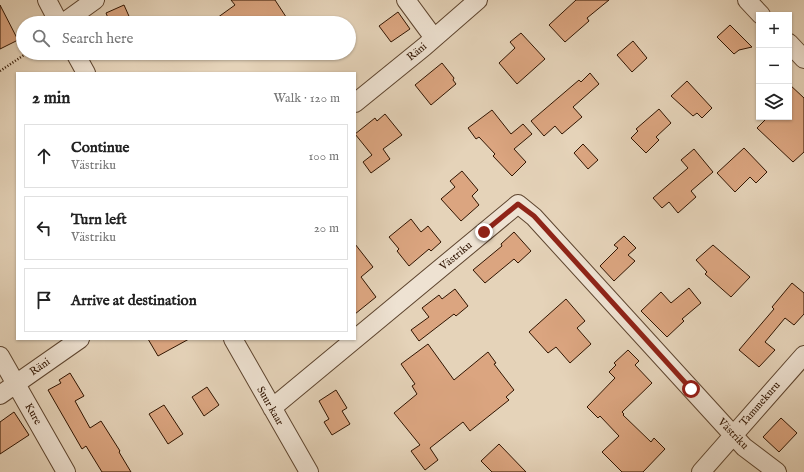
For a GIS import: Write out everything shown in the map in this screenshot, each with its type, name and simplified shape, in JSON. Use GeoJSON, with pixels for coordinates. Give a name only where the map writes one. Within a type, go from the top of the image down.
{"type":"FeatureCollection","features":[{"type":"Feature","properties":{"kind":"street"},"geometry":{"type":"LineString","coordinates":[[47,0],[55,16]]}},
{"type":"Feature","properties":{"kind":"street"},"geometry":{"type":"LineString","coordinates":[[73,16],[95,0]]}},
{"type":"Feature","properties":{"kind":"street"},"geometry":{"type":"LineString","coordinates":[[406,0],[434,38]]}},
{"type":"Feature","properties":{"kind":"street","name":"Räni"},"geometry":{"type":"LineString","coordinates":[[356,102],[478,0]]}},
{"type":"Feature","properties":{"kind":"street"},"geometry":{"type":"LineString","coordinates":[[747,0],[758,12]]}},
{"type":"Feature","properties":{"kind":"street"},"geometry":{"type":"LineString","coordinates":[[792,46],[804,59]]}},
{"type":"Feature","properties":{"kind":"street"},"geometry":{"type":"LineString","coordinates":[[79,60],[85,72]]}},
{"type":"Feature","properties":{"kind":"street","name":"Västriku"},"geometry":{"type":"LineString","coordinates":[[356,338],[518,204],[534,216],[733,436],[744,447],[777,472]]}},
{"type":"Feature","properties":{"kind":"street","name":"Räni"},"geometry":{"type":"LineString","coordinates":[[0,395],[79,340]]}},
{"type":"Feature","properties":{"kind":"street","name":"Suur kaar"},"geometry":{"type":"LineString","coordinates":[[234,340],[309,472]]}},
{"type":"Feature","properties":{"kind":"street","name":"Västriku"},"geometry":{"type":"LineString","coordinates":[[272,408],[354,340]]}},
{"type":"Feature","properties":{"kind":"street","name":"Tammekuru"},"geometry":{"type":"LineString","coordinates":[[701,472],[804,355]]}},
{"type":"Feature","properties":{"kind":"street","name":"Kure"},"geometry":{"type":"LineString","coordinates":[[0,356],[66,472]]}},
{"type":"Feature","properties":{"kind":"path"},"geometry":{"type":"LineString","coordinates":[[0,71],[16,60]]}},
{"type":"Feature","properties":{"kind":"building"},"geometry":{"type":"Polygon","coordinates":[[[231,0],[275,0],[285,16],[220,16],[235,5],[231,0]]]}},
{"type":"Feature","properties":{"kind":"building"},"geometry":{"type":"Polygon","coordinates":[[[576,0],[609,0],[587,18],[589,21],[565,42],[549,25],[576,0]]]}},
{"type":"Feature","properties":{"kind":"building"},"geometry":{"type":"Polygon","coordinates":[[[0,5],[16,36],[16,41],[0,49],[0,5]]]}},
{"type":"Feature","properties":{"kind":"building"},"geometry":{"type":"Polygon","coordinates":[[[124,5],[129,16],[107,16],[106,13],[124,5]]]}},
{"type":"Feature","properties":{"kind":"building"},"geometry":{"type":"Polygon","coordinates":[[[398,12],[410,29],[391,42],[379,26],[398,12]]]}},
{"type":"Feature","properties":{"kind":"building"},"geometry":{"type":"Polygon","coordinates":[[[730,25],[752,47],[739,50],[734,54],[717,37],[730,25]]]}},
{"type":"Feature","properties":{"kind":"building"},"geometry":{"type":"Polygon","coordinates":[[[521,33],[545,59],[517,84],[499,63],[515,48],[510,42],[521,33]]]}},
{"type":"Feature","properties":{"kind":"building"},"geometry":{"type":"Polygon","coordinates":[[[633,41],[647,58],[632,72],[617,55],[633,41]]]}},
{"type":"Feature","properties":{"kind":"building"},"geometry":{"type":"Polygon","coordinates":[[[442,63],[454,78],[453,80],[456,84],[431,105],[415,85],[442,63]]]}},
{"type":"Feature","properties":{"kind":"building"},"geometry":{"type":"Polygon","coordinates":[[[590,73],[599,84],[573,107],[582,117],[562,134],[555,126],[544,136],[531,121],[579,80],[581,82],[590,73]]]}},
{"type":"Feature","properties":{"kind":"building"},"geometry":{"type":"Polygon","coordinates":[[[687,81],[712,108],[702,118],[697,113],[693,116],[671,96],[687,81]]]}},
{"type":"Feature","properties":{"kind":"building"},"geometry":{"type":"Polygon","coordinates":[[[792,87],[804,98],[804,152],[793,162],[757,128],[765,120],[792,120],[792,87]]]}},
{"type":"Feature","properties":{"kind":"building"},"geometry":{"type":"Polygon","coordinates":[[[659,109],[671,123],[656,137],[659,140],[646,153],[631,138],[638,131],[636,129],[659,109]]]}},
{"type":"Feature","properties":{"kind":"building"},"geometry":{"type":"Polygon","coordinates":[[[492,110],[511,134],[523,124],[532,134],[514,149],[526,162],[512,176],[493,156],[495,154],[479,137],[476,139],[468,128],[492,110]]]}},
{"type":"Feature","properties":{"kind":"building"},"geometry":{"type":"Polygon","coordinates":[[[385,114],[402,135],[383,149],[390,159],[371,173],[363,162],[372,155],[356,135],[356,133],[375,118],[377,121],[385,114]]]}},
{"type":"Feature","properties":{"kind":"building"},"geometry":{"type":"Polygon","coordinates":[[[583,144],[598,160],[588,169],[574,153],[583,144]]]}},
{"type":"Feature","properties":{"kind":"building"},"geometry":{"type":"Polygon","coordinates":[[[744,148],[767,172],[756,183],[750,177],[735,192],[717,173],[744,148]]]}},
{"type":"Feature","properties":{"kind":"building"},"geometry":{"type":"Polygon","coordinates":[[[694,149],[713,172],[691,191],[696,197],[678,213],[669,202],[662,208],[653,198],[688,168],[681,160],[694,149]]]}},
{"type":"Feature","properties":{"kind":"building"},"geometry":{"type":"Polygon","coordinates":[[[462,171],[478,190],[472,196],[479,205],[461,221],[441,199],[455,187],[450,181],[462,171]]]}},
{"type":"Feature","properties":{"kind":"building"},"geometry":{"type":"Polygon","coordinates":[[[411,219],[421,232],[428,226],[441,242],[431,251],[429,249],[409,266],[397,251],[399,249],[389,237],[411,219]]]}},
{"type":"Feature","properties":{"kind":"building"},"geometry":{"type":"Polygon","coordinates":[[[514,232],[531,251],[518,263],[514,259],[485,283],[473,270],[502,246],[501,244],[514,232]]]}},
{"type":"Feature","properties":{"kind":"building"},"geometry":{"type":"Polygon","coordinates":[[[624,236],[636,248],[628,255],[635,261],[614,281],[600,266],[618,248],[614,245],[624,236]]]}},
{"type":"Feature","properties":{"kind":"building"},"geometry":{"type":"Polygon","coordinates":[[[356,245],[373,267],[361,277],[376,297],[356,313],[356,245]]]}},
{"type":"Feature","properties":{"kind":"building"},"geometry":{"type":"Polygon","coordinates":[[[713,245],[750,277],[731,297],[705,274],[707,272],[696,260],[713,245]]]}},
{"type":"Feature","properties":{"kind":"building"},"geometry":{"type":"Polygon","coordinates":[[[792,283],[804,293],[804,314],[794,325],[785,318],[765,342],[775,350],[759,367],[739,350],[774,309],[772,307],[792,283]]]}},
{"type":"Feature","properties":{"kind":"building"},"geometry":{"type":"Polygon","coordinates":[[[689,288],[701,303],[682,319],[684,321],[667,337],[641,311],[661,292],[671,303],[689,288]]]}},
{"type":"Feature","properties":{"kind":"building"},"geometry":{"type":"Polygon","coordinates":[[[455,289],[468,306],[456,316],[454,314],[419,341],[411,330],[429,317],[422,308],[439,295],[442,299],[455,289]]]}},
{"type":"Feature","properties":{"kind":"building"},"geometry":{"type":"Polygon","coordinates":[[[566,299],[585,321],[577,328],[591,344],[570,363],[556,347],[548,353],[529,332],[566,299]]]}},
{"type":"Feature","properties":{"kind":"building"},"geometry":{"type":"Polygon","coordinates":[[[149,340],[187,340],[158,356],[149,340]]]}},
{"type":"Feature","properties":{"kind":"building"},"geometry":{"type":"Polygon","coordinates":[[[428,344],[454,380],[488,352],[496,363],[494,364],[514,390],[506,397],[509,400],[470,431],[463,422],[430,448],[438,460],[425,470],[411,451],[420,445],[394,413],[417,394],[412,386],[415,384],[401,364],[428,344]]]}},
{"type":"Feature","properties":{"kind":"building"},"geometry":{"type":"Polygon","coordinates":[[[628,350],[639,361],[635,365],[652,383],[622,412],[624,414],[623,415],[651,442],[654,438],[665,449],[643,472],[622,472],[602,452],[619,436],[600,416],[598,418],[587,407],[615,378],[609,372],[616,365],[614,363],[628,350]]]}},
{"type":"Feature","properties":{"kind":"building"},"geometry":{"type":"Polygon","coordinates":[[[70,373],[84,396],[75,401],[90,428],[101,421],[131,472],[102,472],[86,446],[82,449],[48,390],[61,383],[59,380],[70,373]]]}},
{"type":"Feature","properties":{"kind":"building"},"geometry":{"type":"Polygon","coordinates":[[[207,387],[219,405],[204,416],[192,397],[207,387]]]}},
{"type":"Feature","properties":{"kind":"building"},"geometry":{"type":"Polygon","coordinates":[[[336,390],[347,408],[342,411],[350,424],[332,435],[324,422],[329,419],[319,401],[336,390]]]}},
{"type":"Feature","properties":{"kind":"building"},"geometry":{"type":"Polygon","coordinates":[[[164,405],[183,434],[168,444],[149,414],[164,405]]]}},
{"type":"Feature","properties":{"kind":"building"},"geometry":{"type":"Polygon","coordinates":[[[14,412],[29,435],[0,454],[0,422],[14,412]]]}},
{"type":"Feature","properties":{"kind":"building"},"geometry":{"type":"Polygon","coordinates":[[[781,418],[797,433],[779,452],[763,437],[781,418]]]}},
{"type":"Feature","properties":{"kind":"building"},"geometry":{"type":"Polygon","coordinates":[[[499,444],[526,472],[492,472],[481,461],[499,444]]]}},
{"type":"Feature","properties":{"kind":"route"},"geometry":{"type":"LineString","coordinates":[[484,232],[518,204],[534,216],[691,389]]}}]}
